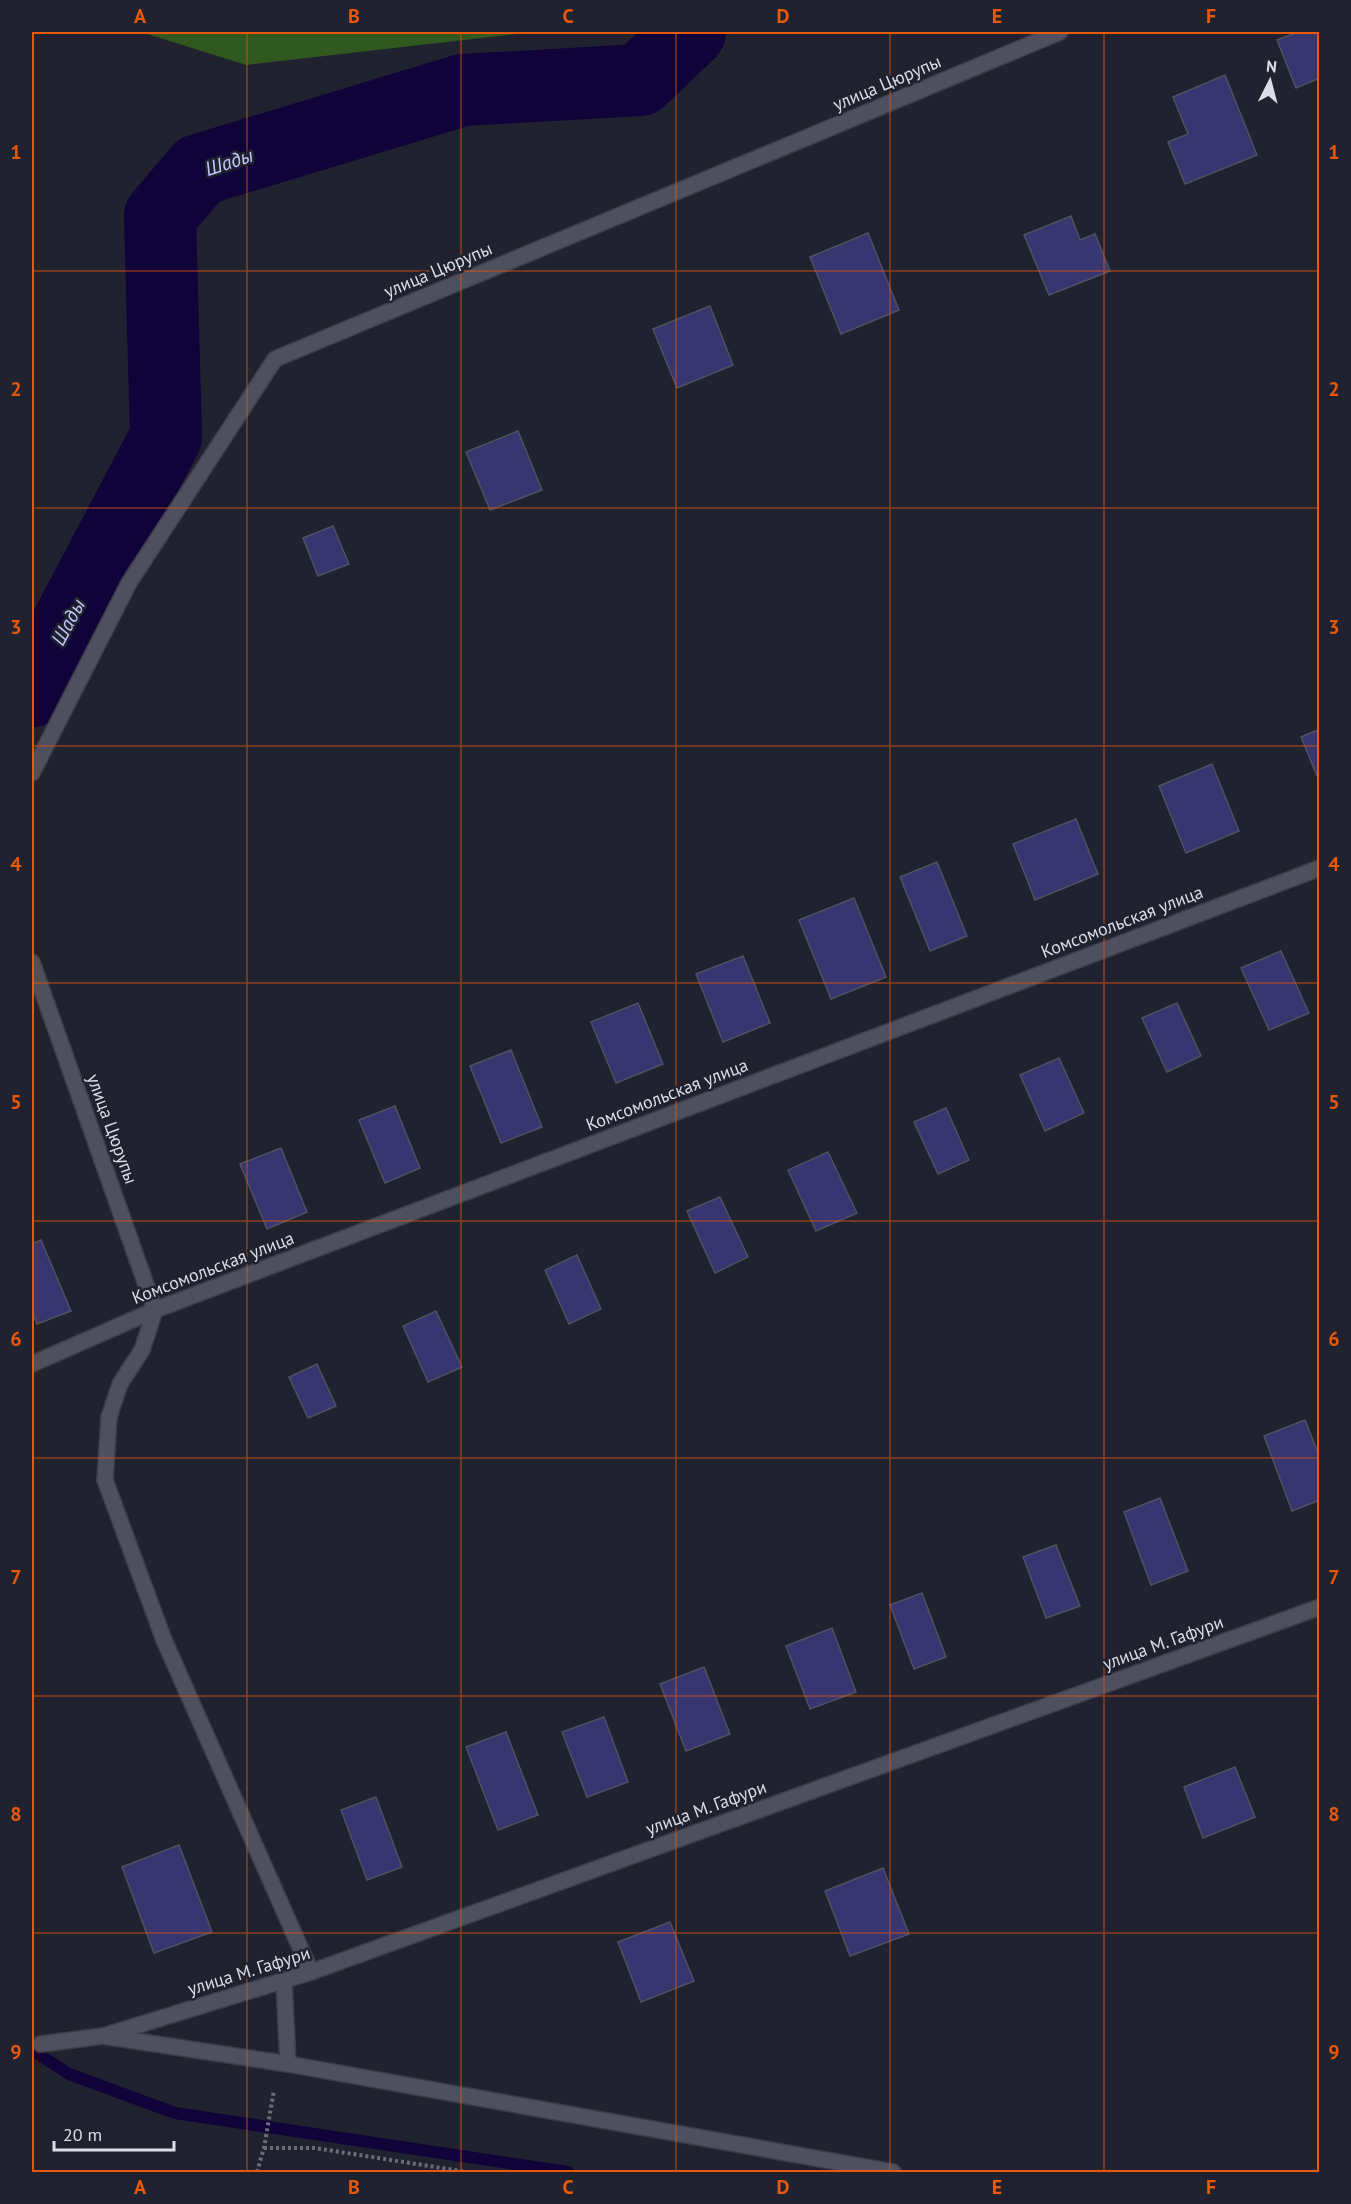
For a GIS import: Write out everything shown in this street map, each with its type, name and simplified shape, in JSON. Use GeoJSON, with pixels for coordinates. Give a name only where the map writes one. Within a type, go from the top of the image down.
{"type":"FeatureCollection","features":[{"type":"Feature","properties":{"kind":"street","name":"улица Цюрупы"},"geometry":{"type":"LineString","coordinates":[[32,773],[129,583],[275,359],[1060,32]]}},
{"type":"Feature","properties":{"kind":"street","name":"Комсомольская улица"},"geometry":{"type":"LineString","coordinates":[[32,1364],[155,1310],[1320,868]]}},
{"type":"Feature","properties":{"kind":"street","name":"улица Цюрупы"},"geometry":{"type":"LineString","coordinates":[[32,962],[155,1310]]}},
{"type":"Feature","properties":{"kind":"street"},"geometry":{"type":"LineString","coordinates":[[155,1310],[142,1350],[120,1384],[109,1417],[105,1480],[164,1640],[311,1972]]}},
{"type":"Feature","properties":{"kind":"street","name":"улица М. Гафури"},"geometry":{"type":"LineString","coordinates":[[103,2036],[311,1972],[1320,1607]]}},
{"type":"Feature","properties":{"kind":"street"},"geometry":{"type":"LineString","coordinates":[[284,1981],[288,2064]]}},
{"type":"Feature","properties":{"kind":"street"},"geometry":{"type":"LineString","coordinates":[[41,2044],[103,2036],[288,2064],[893,2172]]}},
{"type":"Feature","properties":{"kind":"path"},"geometry":{"type":"LineString","coordinates":[[257,2172],[264,2148],[274,2091]]}},
{"type":"Feature","properties":{"kind":"path"},"geometry":{"type":"LineString","coordinates":[[264,2148],[315,2148],[467,2172]]}},
{"type":"Feature","properties":{"kind":"green space"},"geometry":{"type":"Polygon","coordinates":[[[141,32],[534,32],[246,65],[141,32]]]}},
{"type":"Feature","properties":{"kind":"building"},"geometry":{"type":"Polygon","coordinates":[[[1298,32],[1320,32],[1320,78],[1296,88],[1277,40],[1298,32]]]}},
{"type":"Feature","properties":{"kind":"building"},"geometry":{"type":"Polygon","coordinates":[[[1225,75],[1257,155],[1185,184],[1168,142],[1188,134],[1173,97],[1225,75]]]}},
{"type":"Feature","properties":{"kind":"building"},"geometry":{"type":"Polygon","coordinates":[[[1071,216],[1080,240],[1095,234],[1110,271],[1049,295],[1024,235],[1071,216]]]}},
{"type":"Feature","properties":{"kind":"building"},"geometry":{"type":"Polygon","coordinates":[[[868,233],[899,310],[841,334],[810,257],[868,233]]]}},
{"type":"Feature","properties":{"kind":"building"},"geometry":{"type":"Polygon","coordinates":[[[710,306],[733,365],[677,388],[653,329],[710,306]]]}},
{"type":"Feature","properties":{"kind":"building"},"geometry":{"type":"Polygon","coordinates":[[[518,431],[542,490],[490,510],[466,452],[518,431]]]}},
{"type":"Feature","properties":{"kind":"building"},"geometry":{"type":"Polygon","coordinates":[[[333,526],[349,564],[318,576],[303,538],[333,526]]]}},
{"type":"Feature","properties":{"kind":"building"},"geometry":{"type":"Polygon","coordinates":[[[1320,729],[1320,783],[1301,737],[1320,729]]]}},
{"type":"Feature","properties":{"kind":"building"},"geometry":{"type":"Polygon","coordinates":[[[1212,764],[1239,831],[1186,853],[1159,786],[1212,764]]]}},
{"type":"Feature","properties":{"kind":"building"},"geometry":{"type":"Polygon","coordinates":[[[1076,819],[1098,874],[1035,900],[1013,844],[1076,819]]]}},
{"type":"Feature","properties":{"kind":"building"},"geometry":{"type":"Polygon","coordinates":[[[937,862],[967,936],[930,951],[900,877],[937,862]]]}},
{"type":"Feature","properties":{"kind":"building"},"geometry":{"type":"Polygon","coordinates":[[[854,898],[886,977],[831,999],[799,920],[854,898]]]}},
{"type":"Feature","properties":{"kind":"building"},"geometry":{"type":"Polygon","coordinates":[[[1281,951],[1309,1013],[1269,1030],[1241,968],[1281,951]]]}},
{"type":"Feature","properties":{"kind":"building"},"geometry":{"type":"Polygon","coordinates":[[[743,956],[770,1023],[723,1042],[696,974],[743,956]]]}},
{"type":"Feature","properties":{"kind":"building"},"geometry":{"type":"Polygon","coordinates":[[[638,1003],[663,1064],[616,1083],[591,1022],[638,1003]]]}},
{"type":"Feature","properties":{"kind":"building"},"geometry":{"type":"Polygon","coordinates":[[[1177,1003],[1201,1056],[1167,1072],[1142,1018],[1177,1003]]]}},
{"type":"Feature","properties":{"kind":"building"},"geometry":{"type":"Polygon","coordinates":[[[511,1050],[542,1127],[501,1143],[470,1066],[511,1050]]]}},
{"type":"Feature","properties":{"kind":"building"},"geometry":{"type":"Polygon","coordinates":[[[1059,1058],[1084,1113],[1045,1131],[1020,1075],[1059,1058]]]}},
{"type":"Feature","properties":{"kind":"building"},"geometry":{"type":"Polygon","coordinates":[[[395,1106],[420,1168],[385,1183],[359,1120],[395,1106]]]}},
{"type":"Feature","properties":{"kind":"building"},"geometry":{"type":"Polygon","coordinates":[[[946,1108],[969,1160],[938,1174],[914,1122],[946,1108]]]}},
{"type":"Feature","properties":{"kind":"building"},"geometry":{"type":"Polygon","coordinates":[[[281,1148],[307,1212],[267,1229],[240,1164],[281,1148]]]}},
{"type":"Feature","properties":{"kind":"building"},"geometry":{"type":"Polygon","coordinates":[[[828,1152],[857,1213],[816,1231],[788,1170],[828,1152]]]}},
{"type":"Feature","properties":{"kind":"building"},"geometry":{"type":"Polygon","coordinates":[[[720,1197],[748,1257],[715,1273],[687,1211],[720,1197]]]}},
{"type":"Feature","properties":{"kind":"building"},"geometry":{"type":"Polygon","coordinates":[[[41,1240],[71,1311],[37,1324],[32,1310],[32,1244],[41,1240]]]}},
{"type":"Feature","properties":{"kind":"building"},"geometry":{"type":"Polygon","coordinates":[[[577,1255],[601,1309],[569,1324],[545,1270],[577,1255]]]}},
{"type":"Feature","properties":{"kind":"building"},"geometry":{"type":"Polygon","coordinates":[[[436,1311],[462,1367],[428,1382],[403,1326],[436,1311]]]}},
{"type":"Feature","properties":{"kind":"building"},"geometry":{"type":"Polygon","coordinates":[[[317,1364],[336,1406],[308,1418],[289,1377],[317,1364]]]}},
{"type":"Feature","properties":{"kind":"building"},"geometry":{"type":"Polygon","coordinates":[[[1305,1420],[1320,1458],[1320,1500],[1292,1511],[1264,1436],[1305,1420]]]}},
{"type":"Feature","properties":{"kind":"building"},"geometry":{"type":"Polygon","coordinates":[[[1160,1498],[1188,1571],[1151,1585],[1124,1512],[1160,1498]]]}},
{"type":"Feature","properties":{"kind":"building"},"geometry":{"type":"Polygon","coordinates":[[[1056,1545],[1080,1606],[1046,1618],[1023,1557],[1056,1545]]]}},
{"type":"Feature","properties":{"kind":"building"},"geometry":{"type":"Polygon","coordinates":[[[922,1593],[946,1657],[914,1669],[890,1605],[922,1593]]]}},
{"type":"Feature","properties":{"kind":"building"},"geometry":{"type":"Polygon","coordinates":[[[832,1628],[856,1692],[810,1709],[786,1646],[832,1628]]]}},
{"type":"Feature","properties":{"kind":"building"},"geometry":{"type":"Polygon","coordinates":[[[704,1667],[730,1734],[686,1751],[660,1684],[704,1667]]]}},
{"type":"Feature","properties":{"kind":"building"},"geometry":{"type":"Polygon","coordinates":[[[604,1717],[628,1782],[587,1797],[562,1732],[604,1717]]]}},
{"type":"Feature","properties":{"kind":"building"},"geometry":{"type":"Polygon","coordinates":[[[506,1732],[538,1815],[498,1830],[466,1747],[506,1732]]]}},
{"type":"Feature","properties":{"kind":"building"},"geometry":{"type":"Polygon","coordinates":[[[1235,1767],[1255,1817],[1203,1838],[1184,1787],[1235,1767]]]}},
{"type":"Feature","properties":{"kind":"building"},"geometry":{"type":"Polygon","coordinates":[[[376,1797],[402,1867],[367,1880],[341,1810],[376,1797]]]}},
{"type":"Feature","properties":{"kind":"building"},"geometry":{"type":"Polygon","coordinates":[[[179,1845],[212,1932],[154,1953],[122,1867],[179,1845]]]}},
{"type":"Feature","properties":{"kind":"building"},"geometry":{"type":"Polygon","coordinates":[[[883,1868],[909,1934],[850,1956],[825,1891],[883,1868]]]}},
{"type":"Feature","properties":{"kind":"building"},"geometry":{"type":"Polygon","coordinates":[[[670,1922],[694,1981],[641,2002],[618,1942],[670,1922]]]}},
{"type":"Feature","properties":{"kind":"waterway","name":"Шады"},"geometry":{"type":"LineString","coordinates":[[32,691],[166,437],[160,216],[199,170],[463,90],[640,80],[690,32]]}},
{"type":"Feature","properties":{"kind":"waterway"},"geometry":{"type":"LineString","coordinates":[[32,2050],[69,2074],[175,2113],[568,2172]]}}]}
